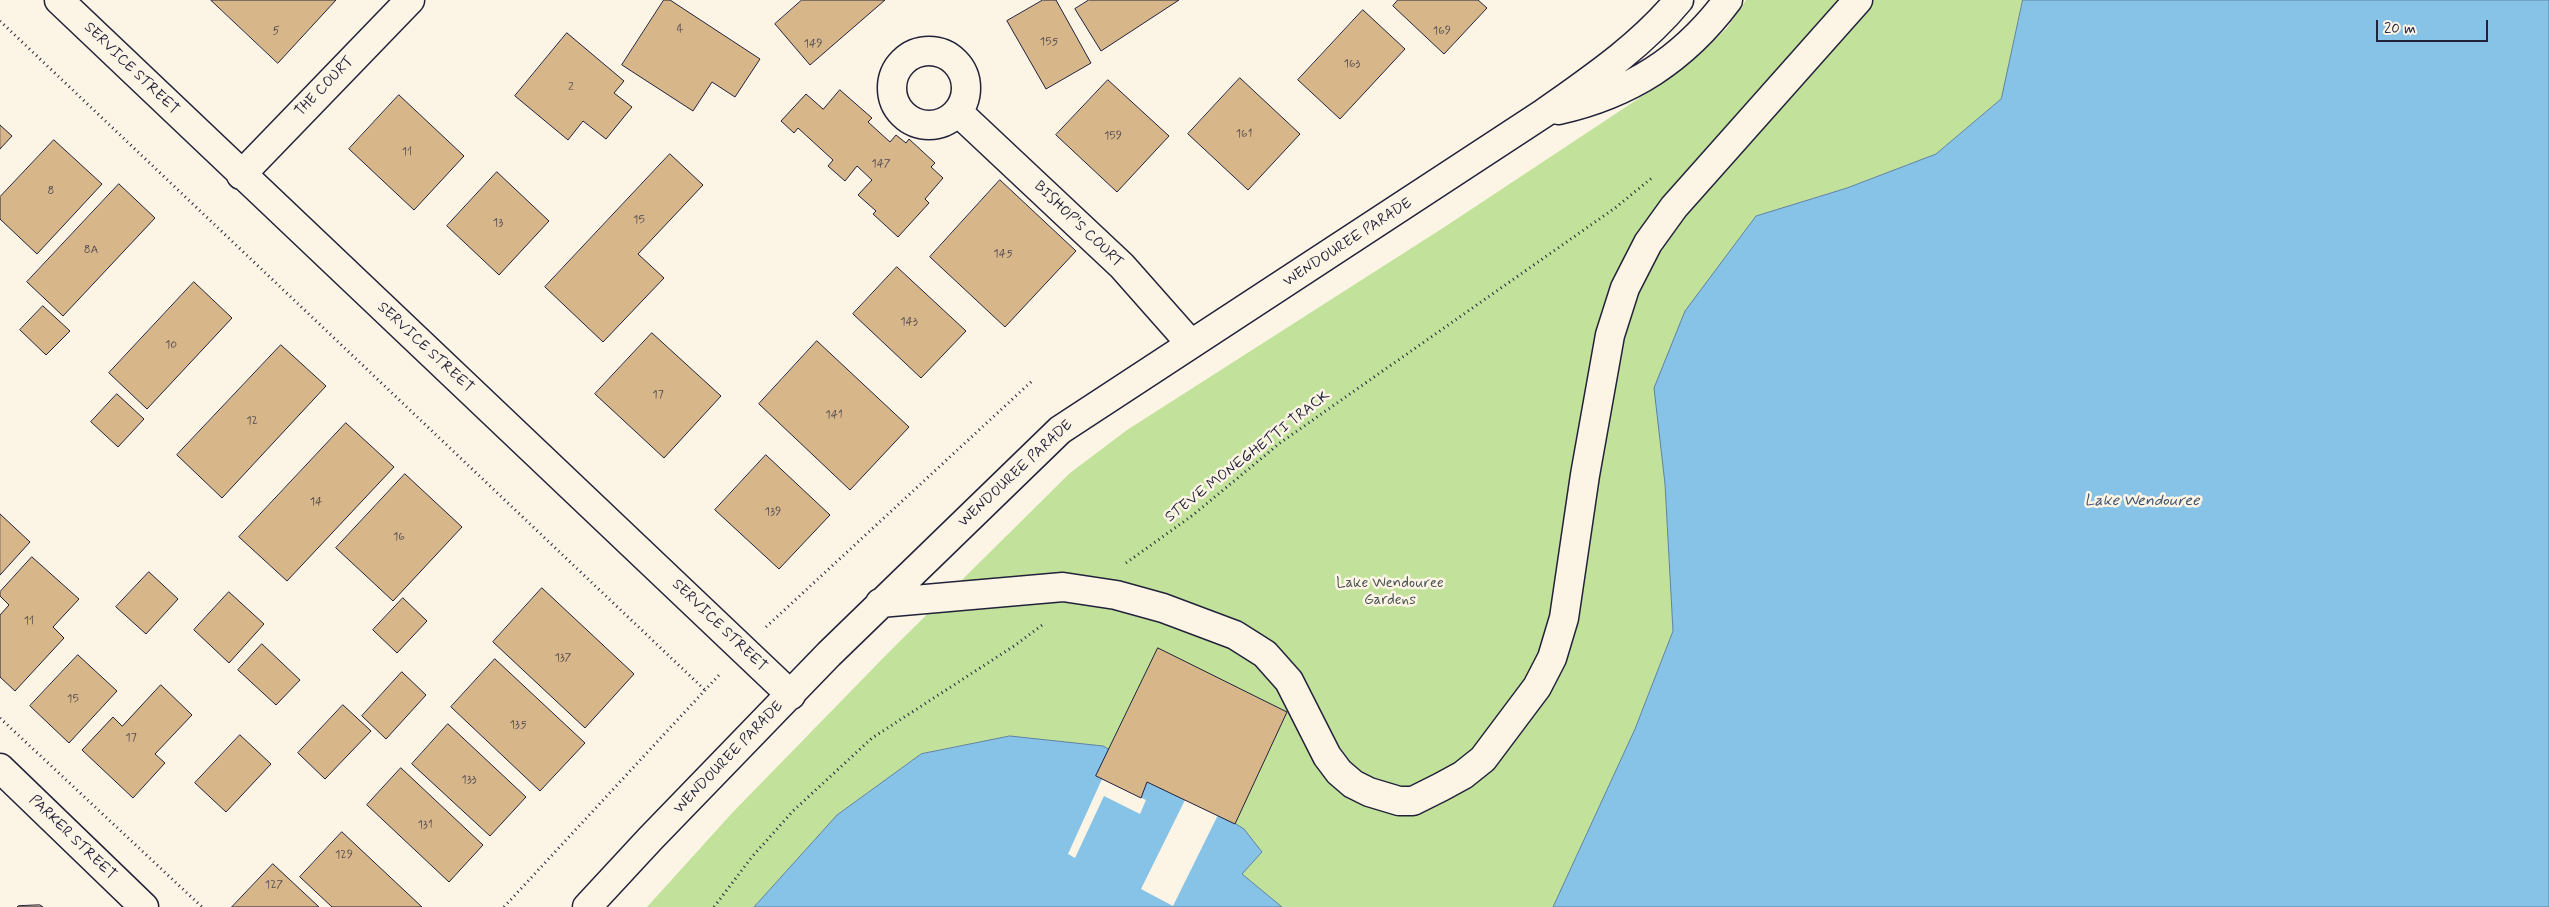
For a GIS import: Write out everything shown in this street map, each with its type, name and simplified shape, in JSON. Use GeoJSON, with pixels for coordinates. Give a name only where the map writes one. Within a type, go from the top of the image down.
{"type":"FeatureCollection","features":[{"type":"Feature","properties":{"kind":"street","name":"SERVICE STREET"},"geometry":{"type":"LineString","coordinates":[[59,0],[241,175],[791,695]]}},
{"type":"Feature","properties":{"kind":"street","name":"THE COURT"},"geometry":{"type":"LineString","coordinates":[[241,175],[410,0]]}},
{"type":"Feature","properties":{"kind":"street","name":"WENDOUREE PARADE"},"geometry":{"type":"LineString","coordinates":[[587,907],[650,839],[880,603],[1060,430],[1544,114],[1618,60],[1654,28],[1679,0]]}},
{"type":"Feature","properties":{"kind":"street","name":"WENDOUREE PARADE"},"geometry":{"type":"LineString","coordinates":[[1544,114],[1603,98],[1651,74],[1696,37],[1728,0]]}},
{"type":"Feature","properties":{"kind":"street"},"geometry":{"type":"LineString","coordinates":[[880,603],[1031,588],[1063,587],[1089,590],[1163,608],[1211,624],[1243,640],[1265,654],[1289,681],[1296,692],[1327,756],[1340,772],[1360,788],[1399,801],[1413,801],[1463,775],[1483,759],[1504,733],[1538,687],[1552,658],[1564,618],[1585,475],[1610,336],[1625,288],[1636,264],[1659,226],[1674,207],[1858,0]]}},
{"type":"Feature","properties":{"kind":"street","name":"BISHOP'S COURT"},"geometry":{"type":"LineString","coordinates":[[958,112],[1122,266],[1191,344]]}},
{"type":"Feature","properties":{"kind":"street","name":"PARKER STREET"},"geometry":{"type":"LineString","coordinates":[[0,768],[144,907]]}},
{"type":"Feature","properties":{"kind":"path"},"geometry":{"type":"LineString","coordinates":[[0,21],[706,691]]}},
{"type":"Feature","properties":{"kind":"path","name":"STEVE MONEGHETTI TRACK"},"geometry":{"type":"LineString","coordinates":[[714,907],[751,858],[793,810],[872,738],[1014,646],[1193,515],[1280,443],[1420,342],[1607,214],[1656,174]]}},
{"type":"Feature","properties":{"kind":"path"},"geometry":{"type":"LineString","coordinates":[[504,907],[706,691],[743,648],[1032,382]]}},
{"type":"Feature","properties":{"kind":"path"},"geometry":{"type":"LineString","coordinates":[[0,718],[202,907]]}},
{"type":"Feature","properties":{"kind":"green space","name":"Lake Wendouree Gardens"},"geometry":{"type":"Polygon","coordinates":[[[1746,0],[2023,0],[2001,99],[1936,154],[1847,188],[1756,216],[1655,388],[1665,484],[1673,631],[1635,729],[1553,907],[1282,907],[1242,874],[1010,736],[921,754],[837,815],[754,907],[647,907],[733,812],[890,651],[1070,473],[1127,430],[1446,226],[1659,85],[1699,55],[1727,28],[1746,0]]]}},
{"type":"Feature","properties":{"kind":"water","name":"Lake Wendouree"},"geometry":{"type":"Polygon","coordinates":[[[2023,0],[2549,0],[2549,907],[1553,907],[1635,729],[1673,631],[1665,484],[1654,388],[1685,311],[1756,216],[1847,188],[1936,154],[2001,99],[2023,0]]]}},
{"type":"Feature","properties":{"kind":"water"},"geometry":{"type":"Polygon","coordinates":[[[1010,736],[1103,746],[1164,779],[1244,829],[1262,852],[1242,874],[1282,907],[754,907],[837,815],[921,754],[1010,736]]]}},
{"type":"Feature","properties":{"kind":"pier"},"geometry":{"type":"Polygon","coordinates":[[[1102,779],[1146,800],[1140,814],[1104,796],[1075,858],[1068,854],[1102,779]]]}},
{"type":"Feature","properties":{"kind":"pier"},"geometry":{"type":"Polygon","coordinates":[[[1185,800],[1218,815],[1173,906],[1141,889],[1185,800]]]}},
{"type":"Feature","properties":{"kind":"building"},"geometry":{"type":"Polygon","coordinates":[[[211,0],[336,0],[278,63],[211,0]]]}},
{"type":"Feature","properties":{"kind":"building"},"geometry":{"type":"Polygon","coordinates":[[[664,0],[670,0],[760,59],[735,97],[712,82],[693,111],[622,65],[664,0]]]}},
{"type":"Feature","properties":{"kind":"building"},"geometry":{"type":"Polygon","coordinates":[[[802,0],[885,0],[810,65],[775,24],[802,0]]]}},
{"type":"Feature","properties":{"kind":"building"},"geometry":{"type":"Polygon","coordinates":[[[1043,0],[1056,0],[1091,63],[1046,89],[1007,21],[1043,0]]]}},
{"type":"Feature","properties":{"kind":"building"},"geometry":{"type":"Polygon","coordinates":[[[1089,0],[1179,0],[1101,51],[1075,9],[1089,0]]]}},
{"type":"Feature","properties":{"kind":"building"},"geometry":{"type":"Polygon","coordinates":[[[1398,0],[1478,0],[1487,8],[1444,54],[1393,6],[1398,0]]]}},
{"type":"Feature","properties":{"kind":"building"},"geometry":{"type":"Polygon","coordinates":[[[1363,10],[1405,49],[1340,119],[1298,80],[1363,10]]]}},
{"type":"Feature","properties":{"kind":"building"},"geometry":{"type":"Polygon","coordinates":[[[567,33],[624,81],[614,93],[632,107],[606,139],[583,121],[568,140],[515,96],[567,33]]]}},
{"type":"Feature","properties":{"kind":"building"},"geometry":{"type":"Polygon","coordinates":[[[1240,78],[1300,134],[1248,190],[1188,134],[1240,78]]]}},
{"type":"Feature","properties":{"kind":"building"},"geometry":{"type":"Polygon","coordinates":[[[1108,80],[1169,136],[1117,192],[1056,135],[1108,80]]]}},
{"type":"Feature","properties":{"kind":"building"},"geometry":{"type":"Polygon","coordinates":[[[840,90],[872,118],[868,122],[890,142],[896,135],[906,143],[909,139],[935,163],[931,167],[943,178],[925,199],[929,203],[898,237],[873,214],[876,211],[858,195],[872,180],[857,166],[845,181],[828,166],[833,160],[798,128],[794,133],[781,121],[806,94],[823,109],[840,90]]]}},
{"type":"Feature","properties":{"kind":"building"},"geometry":{"type":"Polygon","coordinates":[[[399,95],[464,156],[414,210],[349,149],[399,95]]]}},
{"type":"Feature","properties":{"kind":"building"},"geometry":{"type":"Polygon","coordinates":[[[0,125],[12,136],[0,149],[0,125]]]}},
{"type":"Feature","properties":{"kind":"building"},"geometry":{"type":"Polygon","coordinates":[[[54,140],[102,184],[37,254],[0,219],[0,197],[54,140]]]}},
{"type":"Feature","properties":{"kind":"building"},"geometry":{"type":"Polygon","coordinates":[[[670,154],[703,185],[638,254],[664,278],[603,342],[545,287],[670,154]]]}},
{"type":"Feature","properties":{"kind":"building"},"geometry":{"type":"Polygon","coordinates":[[[497,172],[549,221],[499,275],[447,226],[497,172]]]}},
{"type":"Feature","properties":{"kind":"building"},"geometry":{"type":"Polygon","coordinates":[[[1000,180],[1076,251],[1005,327],[930,257],[1000,180]]]}},
{"type":"Feature","properties":{"kind":"building"},"geometry":{"type":"Polygon","coordinates":[[[119,184],[155,218],[63,316],[27,282],[119,184]]]}},
{"type":"Feature","properties":{"kind":"building"},"geometry":{"type":"Polygon","coordinates":[[[897,267],[966,331],[921,378],[853,314],[897,267]]]}},
{"type":"Feature","properties":{"kind":"building"},"geometry":{"type":"Polygon","coordinates":[[[194,282],[232,318],[147,409],[109,373],[194,282]]]}},
{"type":"Feature","properties":{"kind":"building"},"geometry":{"type":"Polygon","coordinates":[[[43,306],[70,331],[46,355],[20,330],[43,306]]]}},
{"type":"Feature","properties":{"kind":"building"},"geometry":{"type":"Polygon","coordinates":[[[652,333],[721,396],[664,458],[595,394],[652,333]]]}},
{"type":"Feature","properties":{"kind":"building"},"geometry":{"type":"Polygon","coordinates":[[[817,341],[909,427],[850,490],[759,404],[817,341]]]}},
{"type":"Feature","properties":{"kind":"building"},"geometry":{"type":"Polygon","coordinates":[[[281,345],[326,386],[222,498],[177,455],[281,345]]]}},
{"type":"Feature","properties":{"kind":"building"},"geometry":{"type":"Polygon","coordinates":[[[117,394],[144,419],[118,447],[91,422],[117,394]]]}},
{"type":"Feature","properties":{"kind":"building"},"geometry":{"type":"Polygon","coordinates":[[[346,423],[394,467],[287,581],[239,537],[346,423]]]}},
{"type":"Feature","properties":{"kind":"building"},"geometry":{"type":"Polygon","coordinates":[[[766,455],[830,515],[779,569],[715,510],[766,455]]]}},
{"type":"Feature","properties":{"kind":"building"},"geometry":{"type":"Polygon","coordinates":[[[405,474],[462,527],[393,601],[336,548],[405,474]]]}},
{"type":"Feature","properties":{"kind":"building"},"geometry":{"type":"Polygon","coordinates":[[[0,514],[30,542],[0,575],[0,514]]]}},
{"type":"Feature","properties":{"kind":"building"},"geometry":{"type":"Polygon","coordinates":[[[32,557],[79,599],[53,627],[64,638],[15,691],[0,677],[0,615],[9,605],[0,596],[0,592],[32,557]]]}},
{"type":"Feature","properties":{"kind":"building"},"geometry":{"type":"Polygon","coordinates":[[[149,572],[178,599],[146,634],[116,607],[149,572]]]}},
{"type":"Feature","properties":{"kind":"building"},"geometry":{"type":"Polygon","coordinates":[[[542,588],[634,674],[585,728],[493,642],[542,588]]]}},
{"type":"Feature","properties":{"kind":"building"},"geometry":{"type":"Polygon","coordinates":[[[229,592],[264,624],[229,663],[194,630],[229,592]]]}},
{"type":"Feature","properties":{"kind":"building"},"geometry":{"type":"Polygon","coordinates":[[[403,598],[427,621],[397,653],[373,630],[403,598]]]}},
{"type":"Feature","properties":{"kind":"building"},"geometry":{"type":"Polygon","coordinates":[[[262,644],[300,680],[276,705],[238,670],[262,644]]]}},
{"type":"Feature","properties":{"kind":"building"},"geometry":{"type":"Polygon","coordinates":[[[1158,648],[1287,712],[1235,824],[1147,782],[1141,798],[1096,776],[1158,648]]]}},
{"type":"Feature","properties":{"kind":"building"},"geometry":{"type":"Polygon","coordinates":[[[78,655],[117,691],[69,743],[30,706],[78,655]]]}},
{"type":"Feature","properties":{"kind":"building"},"geometry":{"type":"Polygon","coordinates":[[[495,659],[585,743],[540,791],[451,707],[495,659]]]}},
{"type":"Feature","properties":{"kind":"building"},"geometry":{"type":"Polygon","coordinates":[[[402,672],[426,695],[386,739],[362,716],[402,672]]]}},
{"type":"Feature","properties":{"kind":"building"},"geometry":{"type":"Polygon","coordinates":[[[161,685],[192,715],[155,754],[165,763],[133,798],[82,750],[113,717],[122,726],[161,685]]]}},
{"type":"Feature","properties":{"kind":"building"},"geometry":{"type":"Polygon","coordinates":[[[343,705],[371,731],[325,779],[298,753],[343,705]]]}},
{"type":"Feature","properties":{"kind":"building"},"geometry":{"type":"Polygon","coordinates":[[[448,724],[526,797],[490,836],[412,764],[448,724]]]}},
{"type":"Feature","properties":{"kind":"building"},"geometry":{"type":"Polygon","coordinates":[[[240,735],[271,764],[226,812],[195,783],[240,735]]]}},
{"type":"Feature","properties":{"kind":"building"},"geometry":{"type":"Polygon","coordinates":[[[401,768],[483,845],[449,882],[367,805],[401,768]]]}},
{"type":"Feature","properties":{"kind":"building"},"geometry":{"type":"Polygon","coordinates":[[[342,832],[422,907],[332,907],[300,877],[342,832]]]}},
{"type":"Feature","properties":{"kind":"building"},"geometry":{"type":"Polygon","coordinates":[[[273,864],[319,907],[232,907],[273,864]]]}},
{"type":"Feature","properties":{"kind":"building"},"geometry":{"type":"Polygon","coordinates":[[[40,905],[43,907],[17,907],[18,906],[40,905]]]}}]}
